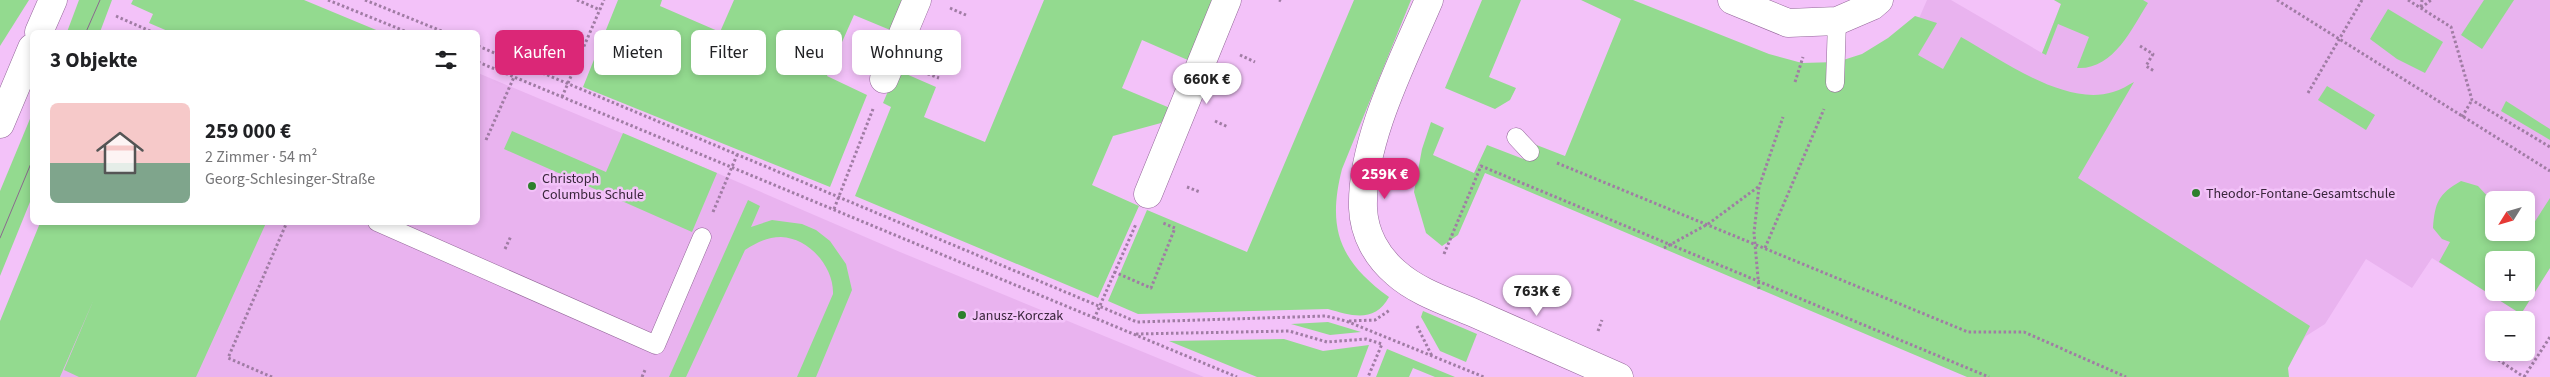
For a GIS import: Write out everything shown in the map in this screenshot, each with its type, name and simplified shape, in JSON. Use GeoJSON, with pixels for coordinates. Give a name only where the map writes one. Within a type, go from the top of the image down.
{"type":"FeatureCollection","features":[{"type":"Feature","properties":{"kind":"street"},"geometry":{"type":"LineString","coordinates":[[40,30],[53,0]]}},
{"type":"Feature","properties":{"kind":"street"},"geometry":{"type":"LineString","coordinates":[[884,79],[917,0]]}},
{"type":"Feature","properties":{"kind":"street"},"geometry":{"type":"LineString","coordinates":[[1144,204],[1227,0]]}},
{"type":"Feature","properties":{"kind":"street"},"geometry":{"type":"LineString","coordinates":[[1429,0],[1391,89],[1369,154],[1363,209],[1368,232],[1378,256],[1397,275],[1408,281],[1619,377]]}},
{"type":"Feature","properties":{"kind":"street"},"geometry":{"type":"LineString","coordinates":[[1732,0],[1788,23],[1837,22],[1872,6],[1878,0]]}},
{"type":"Feature","properties":{"kind":"street"},"geometry":{"type":"LineString","coordinates":[[0,124],[30,60]]}},
{"type":"Feature","properties":{"kind":"lane"},"geometry":{"type":"LineString","coordinates":[[1835,83],[1837,22]]}},
{"type":"Feature","properties":{"kind":"lane"},"geometry":{"type":"LineString","coordinates":[[1516,137],[1530,152]]}},
{"type":"Feature","properties":{"kind":"lane"},"geometry":{"type":"LineString","coordinates":[[383,225],[656,344],[702,237]]}},
{"type":"Feature","properties":{"kind":"path"},"geometry":{"type":"LineString","coordinates":[[328,0],[402,30]]}},
{"type":"Feature","properties":{"kind":"path"},"geometry":{"type":"LineString","coordinates":[[365,0],[439,30]]}},
{"type":"Feature","properties":{"kind":"path"},"geometry":{"type":"LineString","coordinates":[[577,0],[600,10]]}},
{"type":"Feature","properties":{"kind":"path"},"geometry":{"type":"LineString","coordinates":[[562,97],[604,0]]}},
{"type":"Feature","properties":{"kind":"path"},"geometry":{"type":"LineString","coordinates":[[2277,0],[2550,172]]}},
{"type":"Feature","properties":{"kind":"path"},"geometry":{"type":"LineString","coordinates":[[2308,93],[2338,38],[2362,0]]}},
{"type":"Feature","properties":{"kind":"path"},"geometry":{"type":"LineString","coordinates":[[2408,0],[2451,27],[2472,100],[2550,147]]}},
{"type":"Feature","properties":{"kind":"path"},"geometry":{"type":"LineString","coordinates":[[2421,8],[2422,0]]}},
{"type":"Feature","properties":{"kind":"path"},"geometry":{"type":"LineString","coordinates":[[2421,8],[2431,0]]}},
{"type":"Feature","properties":{"kind":"path"},"geometry":{"type":"LineString","coordinates":[[116,16],[148,30]]}},
{"type":"Feature","properties":{"kind":"path"},"geometry":{"type":"LineString","coordinates":[[2140,46],[2153,54],[2146,66],[2154,70]]}},
{"type":"Feature","properties":{"kind":"path"},"geometry":{"type":"LineString","coordinates":[[480,47],[1137,322],[1326,316],[1346,321],[1484,377]]}},
{"type":"Feature","properties":{"kind":"path"},"geometry":{"type":"LineString","coordinates":[[1795,82],[1804,54]]}},
{"type":"Feature","properties":{"kind":"path"},"geometry":{"type":"LineString","coordinates":[[480,63],[1237,377]]}},
{"type":"Feature","properties":{"kind":"path"},"geometry":{"type":"LineString","coordinates":[[486,140],[514,77]]}},
{"type":"Feature","properties":{"kind":"path"},"geometry":{"type":"LineString","coordinates":[[834,209],[884,79]]}},
{"type":"Feature","properties":{"kind":"path"},"geometry":{"type":"LineString","coordinates":[[1765,248],[1835,83]]}},
{"type":"Feature","properties":{"kind":"path"},"geometry":{"type":"LineString","coordinates":[[2462,117],[2472,100]]}},
{"type":"Feature","properties":{"kind":"path"},"geometry":{"type":"LineString","coordinates":[[1759,289],[1754,232],[1759,187],[1783,117]]}},
{"type":"Feature","properties":{"kind":"path"},"geometry":{"type":"LineString","coordinates":[[1530,152],[1968,332],[2024,332],[2126,377]]}},
{"type":"Feature","properties":{"kind":"path"},"geometry":{"type":"LineString","coordinates":[[702,237],[737,155]]}},
{"type":"Feature","properties":{"kind":"path"},"geometry":{"type":"LineString","coordinates":[[1444,254],[1481,166],[1989,377]]}},
{"type":"Feature","properties":{"kind":"path"},"geometry":{"type":"LineString","coordinates":[[1664,248],[1708,224],[1759,187]]}},
{"type":"Feature","properties":{"kind":"path"},"geometry":{"type":"LineString","coordinates":[[1094,319],[1114,272],[1144,204],[1175,228],[1150,288],[1114,272]]}},
{"type":"Feature","properties":{"kind":"path"},"geometry":{"type":"LineString","coordinates":[[272,377],[228,358],[286,225]]}},
{"type":"Feature","properties":{"kind":"path"},"geometry":{"type":"LineString","coordinates":[[507,246],[511,236]]}},
{"type":"Feature","properties":{"kind":"path"},"geometry":{"type":"LineString","coordinates":[[1346,321],[1375,320],[1390,311],[1408,281]]}},
{"type":"Feature","properties":{"kind":"path"},"geometry":{"type":"LineString","coordinates":[[1134,334],[1289,331],[1327,342],[1366,339],[1382,344],[1368,377]]}},
{"type":"Feature","properties":{"kind":"path"},"geometry":{"type":"LineString","coordinates":[[2500,361],[2524,377],[2550,337]]}},
{"type":"Feature","properties":{"kind":"shaded area","name":"Theodor-Fontane-Gesamtschule"},"geometry":{"type":"Polygon","coordinates":[[[1927,0],[1951,0],[2042,53],[2061,4],[2054,0],[2550,0],[2550,268],[2535,292],[2535,251],[2485,251],[2485,291],[2432,258],[2412,288],[2366,259],[2325,324],[2306,336],[2281,377],[1907,46],[1927,0]]]}},
{"type":"Feature","properties":{"kind":"shaded area"},"geometry":{"type":"Polygon","coordinates":[[[480,74],[900,252],[1204,377],[60,377],[125,225],[480,225],[480,74]]]}},
{"type":"Feature","properties":{"kind":"shaded area","name":"Theodor-Fontane-Gesamtschule"},"geometry":{"type":"Polygon","coordinates":[[[2500,301],[2529,301],[2523,311],[2516,311],[2500,301]]]}},
{"type":"Feature","properties":{"kind":"green space"},"geometry":{"type":"Polygon","coordinates":[[[0,0],[29,0],[0,46],[0,0]]]}},
{"type":"Feature","properties":{"kind":"green space"},"geometry":{"type":"Polygon","coordinates":[[[79,0],[112,0],[101,30],[68,30],[79,0]]]}},
{"type":"Feature","properties":{"kind":"green space"},"geometry":{"type":"Polygon","coordinates":[[[133,0],[304,0],[376,30],[165,30],[149,23],[153,14],[131,4],[133,0]]]}},
{"type":"Feature","properties":{"kind":"green space"},"geometry":{"type":"Polygon","coordinates":[[[618,0],[662,0],[660,6],[715,30],[691,30],[691,75],[766,75],[766,30],[721,30],[734,0],[908,0],[896,30],[890,30],[854,15],[842,42],[842,30],[776,30],[776,75],[827,75],[867,95],[830,187],[583,87],[594,60],[594,75],[681,75],[681,30],[606,30],[618,0]]]}},
{"type":"Feature","properties":{"kind":"green space"},"geometry":{"type":"Polygon","coordinates":[[[1044,0],[1215,0],[1190,61],[1142,40],[1122,88],[1170,108],[1161,123],[1113,136],[1092,185],[1139,206],[1098,298],[855,196],[891,107],[883,103],[895,75],[908,75],[936,87],[924,117],[985,142],[1044,0]]]}},
{"type":"Feature","properties":{"kind":"green space"},"geometry":{"type":"Polygon","coordinates":[[[1354,0],[1411,0],[1342,169],[1336,209],[1337,226],[1341,242],[1358,270],[1389,297],[1383,305],[1377,311],[1362,315],[1346,314],[1328,309],[1138,314],[1108,301],[1147,210],[1247,252],[1354,0]]]}},
{"type":"Feature","properties":{"kind":"green space"},"geometry":{"type":"Polygon","coordinates":[[[1482,0],[1521,0],[1489,77],[1516,88],[1510,100],[1495,109],[1445,88],[1482,0]]]}},
{"type":"Feature","properties":{"kind":"green space"},"geometry":{"type":"Polygon","coordinates":[[[1581,0],[1633,0],[1769,54],[1802,63],[1837,62],[1862,54],[1888,38],[1915,16],[1937,23],[1918,55],[1943,69],[1961,37],[2034,79],[2075,93],[2094,95],[2113,92],[2134,82],[2078,178],[2310,326],[2288,368],[2289,377],[1967,377],[1485,173],[1458,235],[1442,246],[1426,233],[1414,192],[1422,149],[1431,122],[1444,128],[1433,155],[1474,173],[1487,145],[1526,160],[1534,144],[1565,156],[1621,19],[1581,0]]]}},
{"type":"Feature","properties":{"kind":"green space"},"geometry":{"type":"Polygon","coordinates":[[[2054,0],[2143,0],[2148,3],[2128,36],[2111,55],[2090,67],[2077,68],[2089,37],[2058,24],[2046,55],[2042,53],[2061,4],[2054,0]]]}},
{"type":"Feature","properties":{"kind":"green space"},"geometry":{"type":"Polygon","coordinates":[[[2484,0],[2514,0],[2482,49],[2461,35],[2484,0]]]}},
{"type":"Feature","properties":{"kind":"green space"},"geometry":{"type":"Polygon","coordinates":[[[2388,9],[2443,42],[2425,73],[2397,59],[2370,39],[2388,9]]]}},
{"type":"Feature","properties":{"kind":"green space"},"geometry":{"type":"Polygon","coordinates":[[[2327,86],[2375,115],[2366,130],[2318,100],[2327,86]]]}},
{"type":"Feature","properties":{"kind":"green space"},"geometry":{"type":"Polygon","coordinates":[[[2506,101],[2550,129],[2550,140],[2501,111],[2506,101]]]}},
{"type":"Feature","properties":{"kind":"green space"},"geometry":{"type":"Polygon","coordinates":[[[30,119],[30,202],[0,276],[0,191],[30,119]]]}},
{"type":"Feature","properties":{"kind":"green space"},"geometry":{"type":"Polygon","coordinates":[[[512,131],[606,172],[623,133],[717,173],[692,232],[504,149],[512,131]]]}},
{"type":"Feature","properties":{"kind":"green space"},"geometry":{"type":"Polygon","coordinates":[[[2461,181],[2478,186],[2485,194],[2485,241],[2535,241],[2535,221],[2550,198],[2550,268],[2535,292],[2535,251],[2485,251],[2485,291],[2439,262],[2450,242],[2442,239],[2433,228],[2439,200],[2447,190],[2461,181]]]}},
{"type":"Feature","properties":{"kind":"green space"},"geometry":{"type":"Polygon","coordinates":[[[748,200],[760,206],[751,227],[772,220],[802,224],[816,230],[830,241],[846,264],[852,290],[816,377],[797,377],[833,294],[832,284],[824,264],[810,248],[791,239],[781,237],[762,241],[745,250],[686,377],[669,377],[748,200]]]}},
{"type":"Feature","properties":{"kind":"green space"},"geometry":{"type":"Polygon","coordinates":[[[39,225],[265,225],[196,377],[79,377],[64,370],[94,299],[60,377],[0,377],[0,321],[39,225]]]}},
{"type":"Feature","properties":{"kind":"green space"},"geometry":{"type":"Polygon","coordinates":[[[2500,301],[2529,301],[2523,311],[2516,311],[2500,301]]]}},
{"type":"Feature","properties":{"kind":"green space"},"geometry":{"type":"Polygon","coordinates":[[[1423,311],[1477,334],[1466,362],[1440,351],[1421,317],[1423,311]]]}},
{"type":"Feature","properties":{"kind":"green space"},"geometry":{"type":"Polygon","coordinates":[[[1328,322],[1361,332],[1330,335],[1291,324],[1328,322]]]}},
{"type":"Feature","properties":{"kind":"green space"},"geometry":{"type":"Polygon","coordinates":[[[1284,339],[1323,351],[1369,345],[1357,377],[1257,377],[1169,341],[1284,339]]]}},
{"type":"Feature","properties":{"kind":"green space"},"geometry":{"type":"Polygon","coordinates":[[[1387,349],[1455,377],[1435,377],[1413,368],[1409,377],[1376,377],[1387,349]]]}},
{"type":"Feature","properties":{"kind":"tram line"},"geometry":{"type":"LineString","coordinates":[[87,30],[100,0]]}},
{"type":"Feature","properties":{"kind":"tram line"},"geometry":{"type":"LineString","coordinates":[[0,238],[30,166]]}},
{"type":"Feature","properties":{"kind":"place","name":"Christoph Columbus Schule"},"geometry":{"type":"Point","coordinates":[532,186]}},
{"type":"Feature","properties":{"kind":"place","name":"Theodor-Fontane-Gesamtschule"},"geometry":{"type":"Point","coordinates":[2196,193]}},
{"type":"Feature","properties":{"kind":"place","name":"Janusz-Korczak"},"geometry":{"type":"Point","coordinates":[962,315]}}]}
